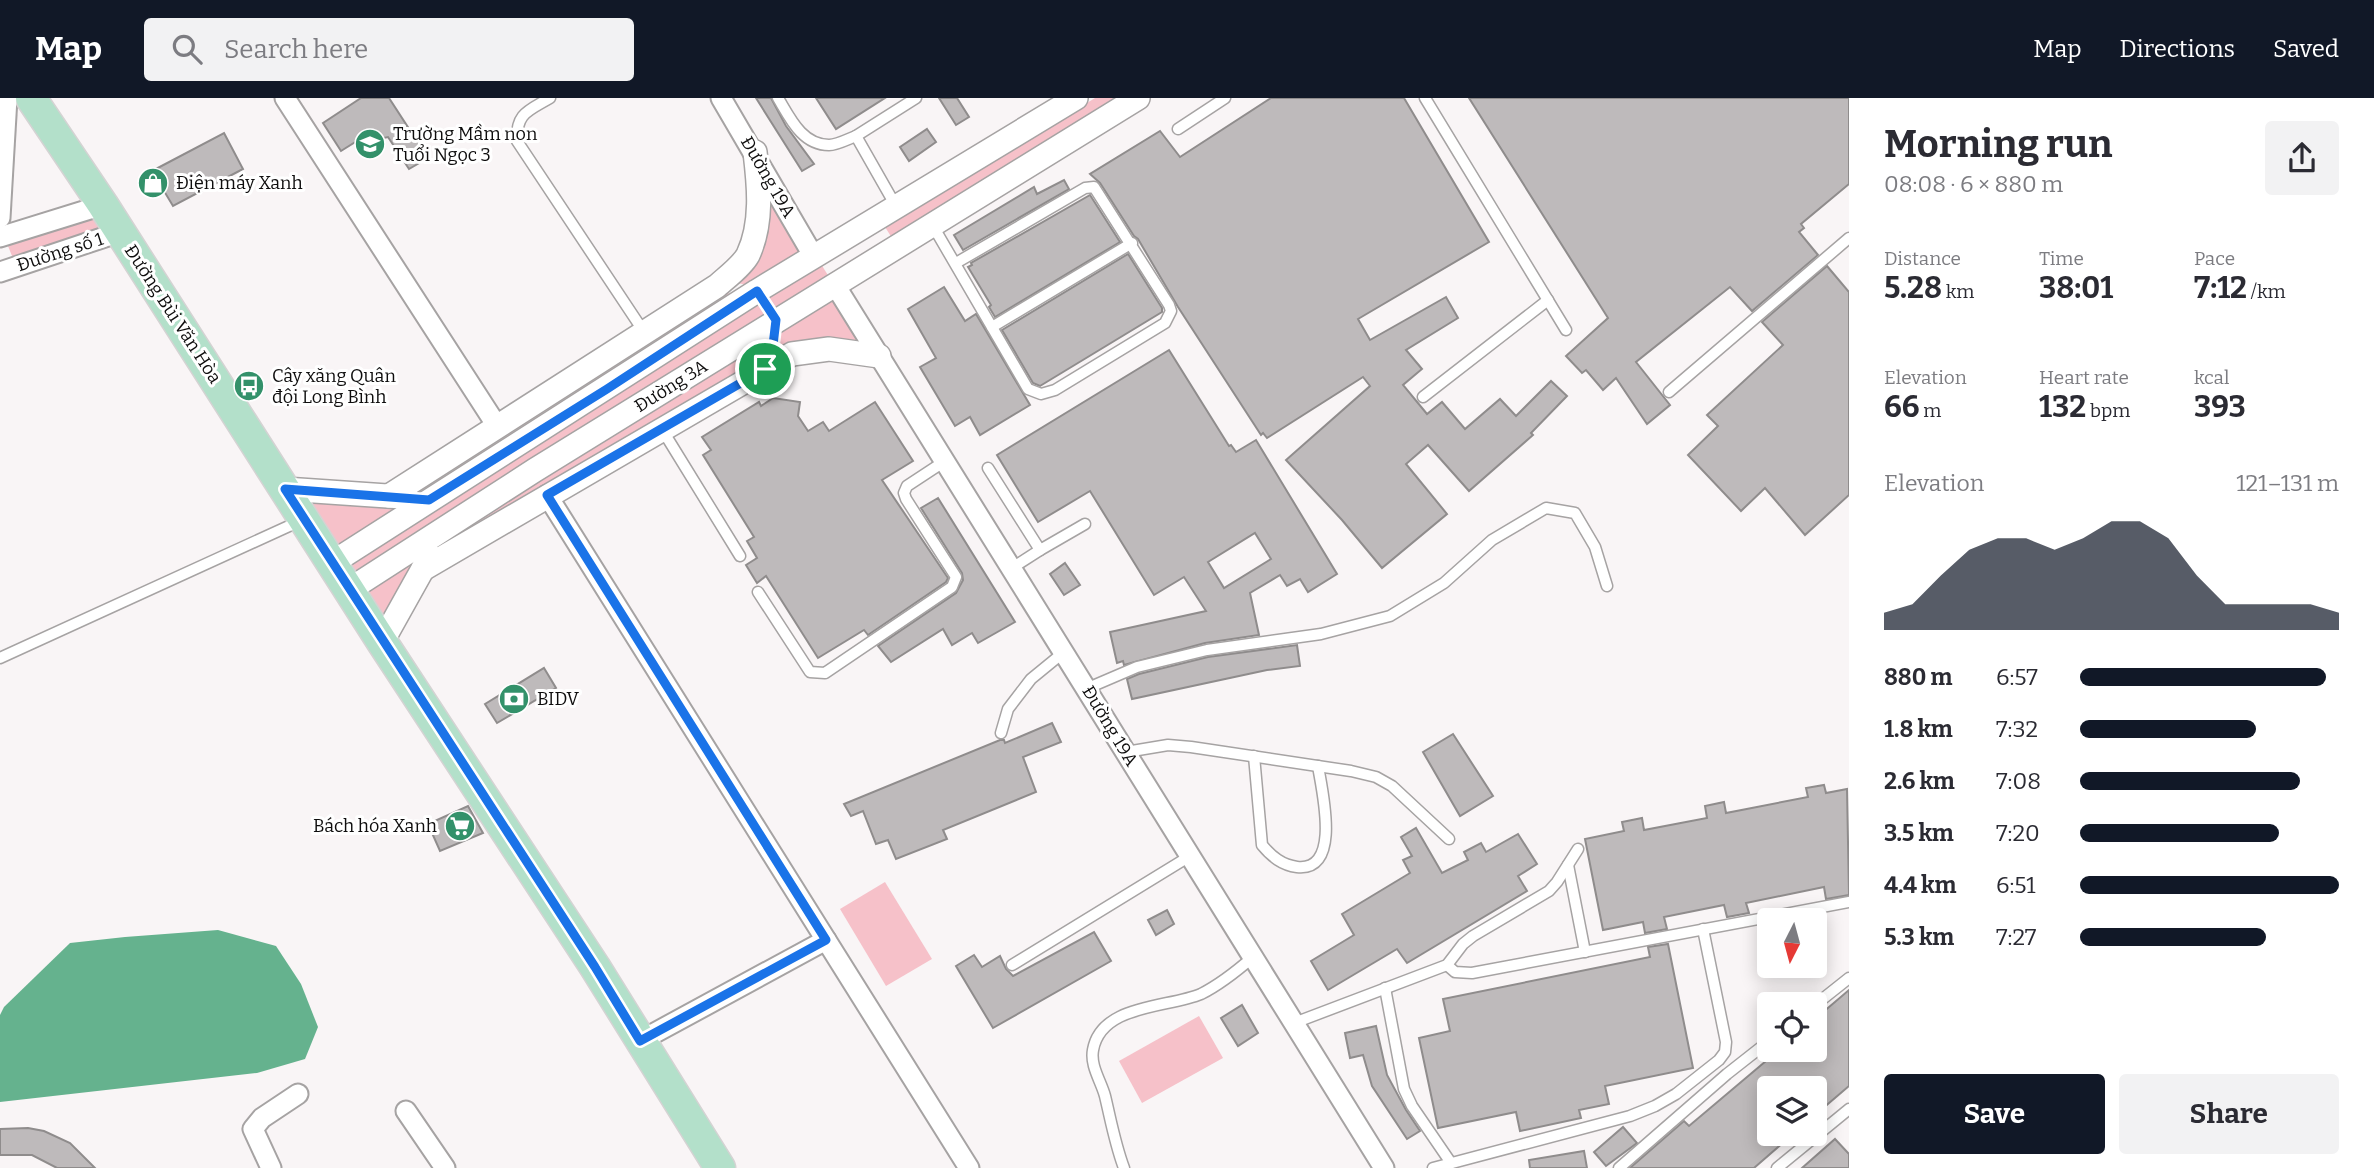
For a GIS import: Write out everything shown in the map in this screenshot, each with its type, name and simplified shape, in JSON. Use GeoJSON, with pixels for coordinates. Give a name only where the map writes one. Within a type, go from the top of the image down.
{"type":"FeatureCollection","features":[{"type":"Feature","properties":{"kind":"main road","name":"Đường Bùi Văn Hòa"},"geometry":{"type":"LineString","coordinates":[[31,98],[103,205],[382,642],[595,967],[720,1168]]}},
{"type":"Feature","properties":{"kind":"street"},"geometry":{"type":"LineString","coordinates":[[0,218],[7,98]]}},
{"type":"Feature","properties":{"kind":"street"},"geometry":{"type":"LineString","coordinates":[[285,98],[497,426]]}},
{"type":"Feature","properties":{"kind":"street","name":"Đường 19A"},"geometry":{"type":"LineString","coordinates":[[721,98],[814,257]]}},
{"type":"Feature","properties":{"kind":"street","name":"Đường 3A"},"geometry":{"type":"LineString","coordinates":[[332,563],[757,291],[1076,98]]}},
{"type":"Feature","properties":{"kind":"street","name":"Đường 3A"},"geometry":{"type":"LineString","coordinates":[[349,590],[447,525],[1138,98]]}},
{"type":"Feature","properties":{"kind":"street"},"geometry":{"type":"LineString","coordinates":[[389,496],[718,286],[747,257],[756,228],[759,190],[755,152]]}},
{"type":"Feature","properties":{"kind":"street","name":"Đường số 1"},"geometry":{"type":"LineString","coordinates":[[0,239],[103,205]]}},
{"type":"Feature","properties":{"kind":"street","name":"Đường số 1"},"geometry":{"type":"LineString","coordinates":[[5,270],[120,232]]}},
{"type":"Feature","properties":{"kind":"street"},"geometry":{"type":"LineString","coordinates":[[0,239],[5,270]]}},
{"type":"Feature","properties":{"kind":"street"},"geometry":{"type":"LineString","coordinates":[[814,257],[835,285]]}},
{"type":"Feature","properties":{"kind":"street","name":"Đường 19A"},"geometry":{"type":"LineString","coordinates":[[835,285],[1384,1168]]}},
{"type":"Feature","properties":{"kind":"street"},"geometry":{"type":"LineString","coordinates":[[718,286],[757,291],[776,320],[773,345],[765,369]]}},
{"type":"Feature","properties":{"kind":"street","name":"Đường 3A"},"geometry":{"type":"LineString","coordinates":[[382,642],[423,569],[765,369],[792,354],[829,349],[879,356]]}},
{"type":"Feature","properties":{"kind":"street"},"geometry":{"type":"LineString","coordinates":[[285,489],[429,500]]}},
{"type":"Feature","properties":{"kind":"street"},"geometry":{"type":"LineString","coordinates":[[547,495],[969,1168]]}},
{"type":"Feature","properties":{"kind":"street"},"geometry":{"type":"LineString","coordinates":[[423,569],[447,525]]}},
{"type":"Feature","properties":{"kind":"street"},"geometry":{"type":"LineString","coordinates":[[640,1041],[826,940]]}},
{"type":"Feature","properties":{"kind":"street"},"geometry":{"type":"LineString","coordinates":[[271,1168],[253,1129],[261,1118],[298,1094]]}},
{"type":"Feature","properties":{"kind":"street"},"geometry":{"type":"LineString","coordinates":[[405,1111],[445,1168]]}},
{"type":"Feature","properties":{"kind":"lane"},"geometry":{"type":"LineString","coordinates":[[550,98],[523,114],[516,126],[517,141],[644,334]]}},
{"type":"Feature","properties":{"kind":"lane"},"geometry":{"type":"LineString","coordinates":[[794,98],[780,102],[800,133],[813,142],[831,145],[856,136],[916,98]]}},
{"type":"Feature","properties":{"kind":"lane"},"geometry":{"type":"LineString","coordinates":[[1178,129],[1225,98]]}},
{"type":"Feature","properties":{"kind":"lane"},"geometry":{"type":"LineString","coordinates":[[1425,98],[1566,330]]}},
{"type":"Feature","properties":{"kind":"lane"},"geometry":{"type":"LineString","coordinates":[[856,136],[897,208]]}},
{"type":"Feature","properties":{"kind":"lane"},"geometry":{"type":"LineString","coordinates":[[933,225],[1028,389],[1041,394],[1055,390],[1169,318],[1171,312],[1132,243],[1094,187],[1085,188],[956,263]]}},
{"type":"Feature","properties":{"kind":"lane"},"geometry":{"type":"LineString","coordinates":[[1669,392],[1849,238]]}},
{"type":"Feature","properties":{"kind":"lane"},"geometry":{"type":"LineString","coordinates":[[992,327],[1132,243]]}},
{"type":"Feature","properties":{"kind":"lane"},"geometry":{"type":"LineString","coordinates":[[1423,397],[1548,300]]}},
{"type":"Feature","properties":{"kind":"lane"},"geometry":{"type":"LineString","coordinates":[[662,430],[740,556]]}},
{"type":"Feature","properties":{"kind":"lane"},"geometry":{"type":"LineString","coordinates":[[758,592],[810,672],[817,674],[825,673],[952,587],[956,577],[904,492],[907,486],[945,461]]}},
{"type":"Feature","properties":{"kind":"lane"},"geometry":{"type":"LineString","coordinates":[[988,468],[1040,550]]}},
{"type":"Feature","properties":{"kind":"lane"},"geometry":{"type":"LineString","coordinates":[[1088,688],[1138,667],[1184,656],[1321,634],[1390,616],[1444,583],[1492,540],[1546,508],[1575,513],[1595,547],[1607,586]]}},
{"type":"Feature","properties":{"kind":"lane"},"geometry":{"type":"LineString","coordinates":[[0,658],[304,520]]}},
{"type":"Feature","properties":{"kind":"lane"},"geometry":{"type":"LineString","coordinates":[[1012,568],[1086,524]]}},
{"type":"Feature","properties":{"kind":"lane"},"geometry":{"type":"LineString","coordinates":[[1001,733],[1008,709],[1031,679],[1065,652]]}},
{"type":"Feature","properties":{"kind":"lane"},"geometry":{"type":"LineString","coordinates":[[1126,752],[1168,745],[1255,756],[1377,777],[1392,786],[1449,839]]}},
{"type":"Feature","properties":{"kind":"lane"},"geometry":{"type":"LineString","coordinates":[[1255,756],[1262,845],[1286,866],[1306,868],[1317,862],[1324,848],[1326,829],[1318,766]]}},
{"type":"Feature","properties":{"kind":"lane"},"geometry":{"type":"LineString","coordinates":[[1294,1023],[1447,965],[1463,944],[1473,936],[1549,891],[1578,849]]}},
{"type":"Feature","properties":{"kind":"lane"},"geometry":{"type":"LineString","coordinates":[[1012,965],[1190,856]]}},
{"type":"Feature","properties":{"kind":"lane"},"geometry":{"type":"LineString","coordinates":[[1568,865],[1585,952]]}},
{"type":"Feature","properties":{"kind":"lane"},"geometry":{"type":"LineString","coordinates":[[1447,965],[1455,972],[1472,973],[1849,902]]}},
{"type":"Feature","properties":{"kind":"lane"},"geometry":{"type":"LineString","coordinates":[[1433,1168],[1630,1116],[1676,1094],[1719,1060],[1725,1052],[1726,1042],[1703,929]]}},
{"type":"Feature","properties":{"kind":"lane"},"geometry":{"type":"LineString","coordinates":[[1124,1168],[1115,1146],[1104,1093],[1092,1059],[1096,1039],[1103,1029],[1124,1016],[1149,1006],[1198,995],[1253,957]]}},
{"type":"Feature","properties":{"kind":"lane"},"geometry":{"type":"LineString","coordinates":[[1827,995],[1849,978]]}},
{"type":"Feature","properties":{"kind":"lane"},"geometry":{"type":"LineString","coordinates":[[1385,988],[1404,1089],[1412,1106],[1451,1163]]}},
{"type":"Feature","properties":{"kind":"lane"},"geometry":{"type":"LineString","coordinates":[[1619,1168],[1757,1051]]}},
{"type":"Feature","properties":{"kind":"lane"},"geometry":{"type":"LineString","coordinates":[[1777,1168],[1849,1109]]}},
{"type":"Feature","properties":{"kind":"shaded area"},"geometry":{"type":"Polygon","coordinates":[[[1095,98],[1119,98],[892,238],[885,227],[1095,98]]]}},
{"type":"Feature","properties":{"kind":"shaded area"},"geometry":{"type":"Polygon","coordinates":[[[769,189],[810,248],[750,285],[735,283],[769,189]]]}},
{"type":"Feature","properties":{"kind":"shaded area"},"geometry":{"type":"Polygon","coordinates":[[[96,213],[108,230],[14,261],[6,241],[96,213]]]}},
{"type":"Feature","properties":{"kind":"shaded area"},"geometry":{"type":"Polygon","coordinates":[[[821,264],[829,277],[776,310],[768,297],[821,264]]]}},
{"type":"Feature","properties":{"kind":"shaded area"},"geometry":{"type":"Polygon","coordinates":[[[725,293],[735,294],[421,493],[413,493],[725,293]]]}},
{"type":"Feature","properties":{"kind":"shaded area"},"geometry":{"type":"Polygon","coordinates":[[[839,293],[868,343],[777,352],[781,329],[839,293]]]}},
{"type":"Feature","properties":{"kind":"shaded area"},"geometry":{"type":"Polygon","coordinates":[[[758,303],[766,315],[352,576],[346,566],[758,303]]]}},
{"type":"Feature","properties":{"kind":"shaded area"},"geometry":{"type":"Polygon","coordinates":[[[768,337],[762,360],[442,546],[447,537],[768,337]]]}},
{"type":"Feature","properties":{"kind":"shaded area"},"geometry":{"type":"Polygon","coordinates":[[[303,500],[406,503],[335,549],[303,500]]]}},
{"type":"Feature","properties":{"kind":"shaded area"},"geometry":{"type":"Polygon","coordinates":[[[427,550],[382,623],[363,593],[427,550]]]}},
{"type":"Feature","properties":{"kind":"shaded area"},"geometry":{"type":"Polygon","coordinates":[[[885,882],[932,959],[886,986],[840,909],[885,882]]]}},
{"type":"Feature","properties":{"kind":"shaded area"},"geometry":{"type":"Polygon","coordinates":[[[218,930],[276,946],[301,984],[318,1027],[305,1059],[257,1073],[0,1102],[0,1015],[4,1007],[70,943],[218,930]]]}},
{"type":"Feature","properties":{"kind":"shaded area"},"geometry":{"type":"Polygon","coordinates":[[[1199,1016],[1223,1058],[1142,1103],[1119,1061],[1199,1016]]]}},
{"type":"Feature","properties":{"kind":"building"},"geometry":{"type":"Polygon","coordinates":[[[361,98],[389,98],[428,158],[409,169],[388,137],[374,140],[365,136],[341,151],[323,123],[361,98]]]}},
{"type":"Feature","properties":{"kind":"building"},"geometry":{"type":"Polygon","coordinates":[[[756,98],[771,98],[786,126],[814,164],[802,171],[756,98]]]}},
{"type":"Feature","properties":{"kind":"building"},"geometry":{"type":"Polygon","coordinates":[[[816,98],[885,98],[836,129],[816,98]]]}},
{"type":"Feature","properties":{"kind":"building"},"geometry":{"type":"Polygon","coordinates":[[[939,98],[957,98],[969,117],[956,125],[939,98]]]}},
{"type":"Feature","properties":{"kind":"building"},"geometry":{"type":"Polygon","coordinates":[[[1271,98],[1404,98],[1489,242],[1358,319],[1370,340],[1446,297],[1458,318],[1406,350],[1422,369],[1403,385],[1427,414],[1442,402],[1465,429],[1500,399],[1516,416],[1551,381],[1567,396],[1531,433],[1533,435],[1469,491],[1428,445],[1406,464],[1447,514],[1382,568],[1286,460],[1370,386],[1363,377],[1267,438],[1263,433],[1261,435],[1178,307],[1138,239],[1100,183],[1090,174],[1160,131],[1180,157],[1271,98]]]}},
{"type":"Feature","properties":{"kind":"building"},"geometry":{"type":"Polygon","coordinates":[[[1469,98],[1849,98],[1849,184],[1801,224],[1804,228],[1799,232],[1818,255],[1752,311],[1730,287],[1636,362],[1670,405],[1647,424],[1616,378],[1603,390],[1586,370],[1582,373],[1566,356],[1608,318],[1469,98]]]}},
{"type":"Feature","properties":{"kind":"building"},"geometry":{"type":"Polygon","coordinates":[[[927,129],[936,142],[909,161],[900,147],[927,129]]]}},
{"type":"Feature","properties":{"kind":"building"},"geometry":{"type":"Polygon","coordinates":[[[224,133],[243,169],[173,206],[152,171],[224,133]]]}},
{"type":"Feature","properties":{"kind":"building"},"geometry":{"type":"Polygon","coordinates":[[[1064,180],[1069,189],[963,250],[954,235],[1034,187],[1037,194],[1064,180]]]}},
{"type":"Feature","properties":{"kind":"building"},"geometry":{"type":"Polygon","coordinates":[[[1090,195],[1120,242],[995,317],[989,307],[991,305],[968,267],[971,263],[1090,195]]]}},
{"type":"Feature","properties":{"kind":"building"},"geometry":{"type":"Polygon","coordinates":[[[1128,254],[1162,312],[1040,386],[1033,383],[1002,330],[1128,254]]]}},
{"type":"Feature","properties":{"kind":"building"},"geometry":{"type":"Polygon","coordinates":[[[1827,266],[1849,292],[1849,495],[1805,535],[1765,488],[1741,511],[1688,455],[1718,426],[1707,415],[1783,345],[1762,322],[1827,266]]]}},
{"type":"Feature","properties":{"kind":"building"},"geometry":{"type":"Polygon","coordinates":[[[944,287],[965,321],[976,314],[1030,405],[980,435],[970,417],[955,426],[920,367],[936,358],[908,309],[944,287]]]}},
{"type":"Feature","properties":{"kind":"building"},"geometry":{"type":"Polygon","coordinates":[[[1169,350],[1229,446],[1236,452],[1256,440],[1337,574],[1308,592],[1300,579],[1287,586],[1280,575],[1250,593],[1259,635],[1205,643],[1124,665],[1123,661],[1117,663],[1110,632],[1206,611],[1184,577],[1154,595],[1090,491],[1038,522],[997,455],[1169,350]],[[1255,533],[1208,562],[1224,588],[1271,559],[1255,533]]]}},
{"type":"Feature","properties":{"kind":"building"},"geometry":{"type":"Polygon","coordinates":[[[773,398],[800,402],[798,416],[808,431],[823,422],[829,431],[875,402],[913,461],[882,480],[948,578],[868,635],[864,630],[818,658],[766,576],[757,583],[746,565],[757,558],[747,541],[754,537],[703,455],[711,450],[702,437],[759,402],[761,406],[773,398]]]}},
{"type":"Feature","properties":{"kind":"building"},"geometry":{"type":"Polygon","coordinates":[[[938,498],[1015,622],[978,643],[972,633],[952,645],[943,629],[891,662],[878,646],[956,593],[963,580],[962,573],[921,508],[938,498]]]}},
{"type":"Feature","properties":{"kind":"building"},"geometry":{"type":"Polygon","coordinates":[[[1065,563],[1080,585],[1064,595],[1050,574],[1065,563]]]}},
{"type":"Feature","properties":{"kind":"building"},"geometry":{"type":"Polygon","coordinates":[[[1297,645],[1300,666],[1267,670],[1132,699],[1127,679],[1139,674],[1208,657],[1297,645]]]}},
{"type":"Feature","properties":{"kind":"building","name":"BIDV"},"geometry":{"type":"Polygon","coordinates":[[[544,668],[556,688],[497,723],[485,704],[544,668]]]}},
{"type":"Feature","properties":{"kind":"building"},"geometry":{"type":"Polygon","coordinates":[[[1052,723],[1061,742],[1023,757],[1036,792],[943,830],[947,839],[896,859],[888,840],[876,844],[863,811],[851,816],[844,804],[1000,740],[1005,743],[1052,723]]]}},
{"type":"Feature","properties":{"kind":"building"},"geometry":{"type":"Polygon","coordinates":[[[1453,734],[1493,796],[1460,816],[1423,752],[1453,734]]]}},
{"type":"Feature","properties":{"kind":"building"},"geometry":{"type":"Polygon","coordinates":[[[1824,785],[1826,793],[1847,789],[1849,895],[1826,899],[1824,887],[1746,903],[1749,913],[1727,917],[1724,905],[1664,917],[1667,929],[1645,933],[1643,922],[1603,930],[1585,839],[1624,831],[1622,822],[1642,818],[1644,830],[1707,818],[1705,806],[1724,802],[1726,813],[1808,797],[1806,788],[1824,785]]]}},
{"type":"Feature","properties":{"kind":"building","name":"Bách hóa Xanh"},"geometry":{"type":"Polygon","coordinates":[[[468,806],[483,833],[440,851],[428,824],[468,806]]]}},
{"type":"Feature","properties":{"kind":"building"},"geometry":{"type":"Polygon","coordinates":[[[1416,828],[1442,873],[1468,860],[1464,852],[1481,843],[1486,852],[1518,834],[1537,864],[1518,876],[1527,891],[1407,963],[1397,949],[1328,990],[1311,961],[1354,935],[1342,914],[1410,873],[1403,860],[1412,856],[1401,837],[1416,828]]]}},
{"type":"Feature","properties":{"kind":"building"},"geometry":{"type":"Polygon","coordinates":[[[1167,910],[1174,924],[1156,935],[1148,920],[1167,910]]]}},
{"type":"Feature","properties":{"kind":"building"},"geometry":{"type":"Polygon","coordinates":[[[1094,932],[1111,961],[993,1028],[956,966],[974,955],[982,967],[1000,956],[1013,976],[1094,932]]]}},
{"type":"Feature","properties":{"kind":"building"},"geometry":{"type":"Polygon","coordinates":[[[1668,944],[1693,1068],[1605,1086],[1609,1104],[1579,1110],[1581,1118],[1520,1131],[1516,1112],[1438,1128],[1419,1038],[1450,1031],[1443,999],[1650,957],[1648,947],[1668,944]]]}},
{"type":"Feature","properties":{"kind":"building"},"geometry":{"type":"Polygon","coordinates":[[[1849,990],[1849,1086],[1827,1105],[1827,1076],[1757,1076],[1757,1146],[1779,1146],[1754,1168],[1630,1168],[1684,1121],[1689,1126],[1765,1062],[1827,1062],[1827,1009],[1849,990]]]}},
{"type":"Feature","properties":{"kind":"building"},"geometry":{"type":"Polygon","coordinates":[[[1242,1005],[1258,1033],[1238,1046],[1221,1018],[1242,1005]]]}},
{"type":"Feature","properties":{"kind":"building"},"geometry":{"type":"Polygon","coordinates":[[[1376,1026],[1387,1075],[1420,1131],[1407,1139],[1372,1086],[1363,1055],[1350,1058],[1345,1033],[1376,1026]]]}},
{"type":"Feature","properties":{"kind":"building"},"geometry":{"type":"Polygon","coordinates":[[[1623,1127],[1637,1143],[1606,1166],[1594,1152],[1623,1127]]]}},
{"type":"Feature","properties":{"kind":"building"},"geometry":{"type":"Polygon","coordinates":[[[28,1128],[44,1131],[70,1143],[95,1168],[57,1168],[32,1155],[0,1155],[0,1129],[28,1128]]]}},
{"type":"Feature","properties":{"kind":"building"},"geometry":{"type":"Polygon","coordinates":[[[1835,1139],[1849,1154],[1849,1168],[1802,1168],[1835,1139]]]}},
{"type":"Feature","properties":{"kind":"building"},"geometry":{"type":"Polygon","coordinates":[[[1584,1151],[1587,1168],[1530,1168],[1529,1160],[1584,1151]]]}},
{"type":"Feature","properties":{"kind":"place","name":"Trường Mầm non Tuổi Ngọc 3"},"geometry":{"type":"Point","coordinates":[370,144]}},
{"type":"Feature","properties":{"kind":"place","name":"Điện máy Xanh"},"geometry":{"type":"Point","coordinates":[153,183]}},
{"type":"Feature","properties":{"kind":"place","name":"Cây xăng Quân đội Long Bình"},"geometry":{"type":"Point","coordinates":[249,386]}},
{"type":"Feature","properties":{"kind":"place","name":"BIDV"},"geometry":{"type":"Point","coordinates":[514,699]}},
{"type":"Feature","properties":{"kind":"place","name":"Bách hóa Xanh"},"geometry":{"type":"Point","coordinates":[460,826]}},
{"type":"Feature","properties":{"kind":"route"},"geometry":{"type":"LineString","coordinates":[[757,291],[776,320],[773,345],[765,369],[547,495],[826,940],[640,1041],[595,967],[285,489],[429,500],[491,463],[757,291]]}}]}
